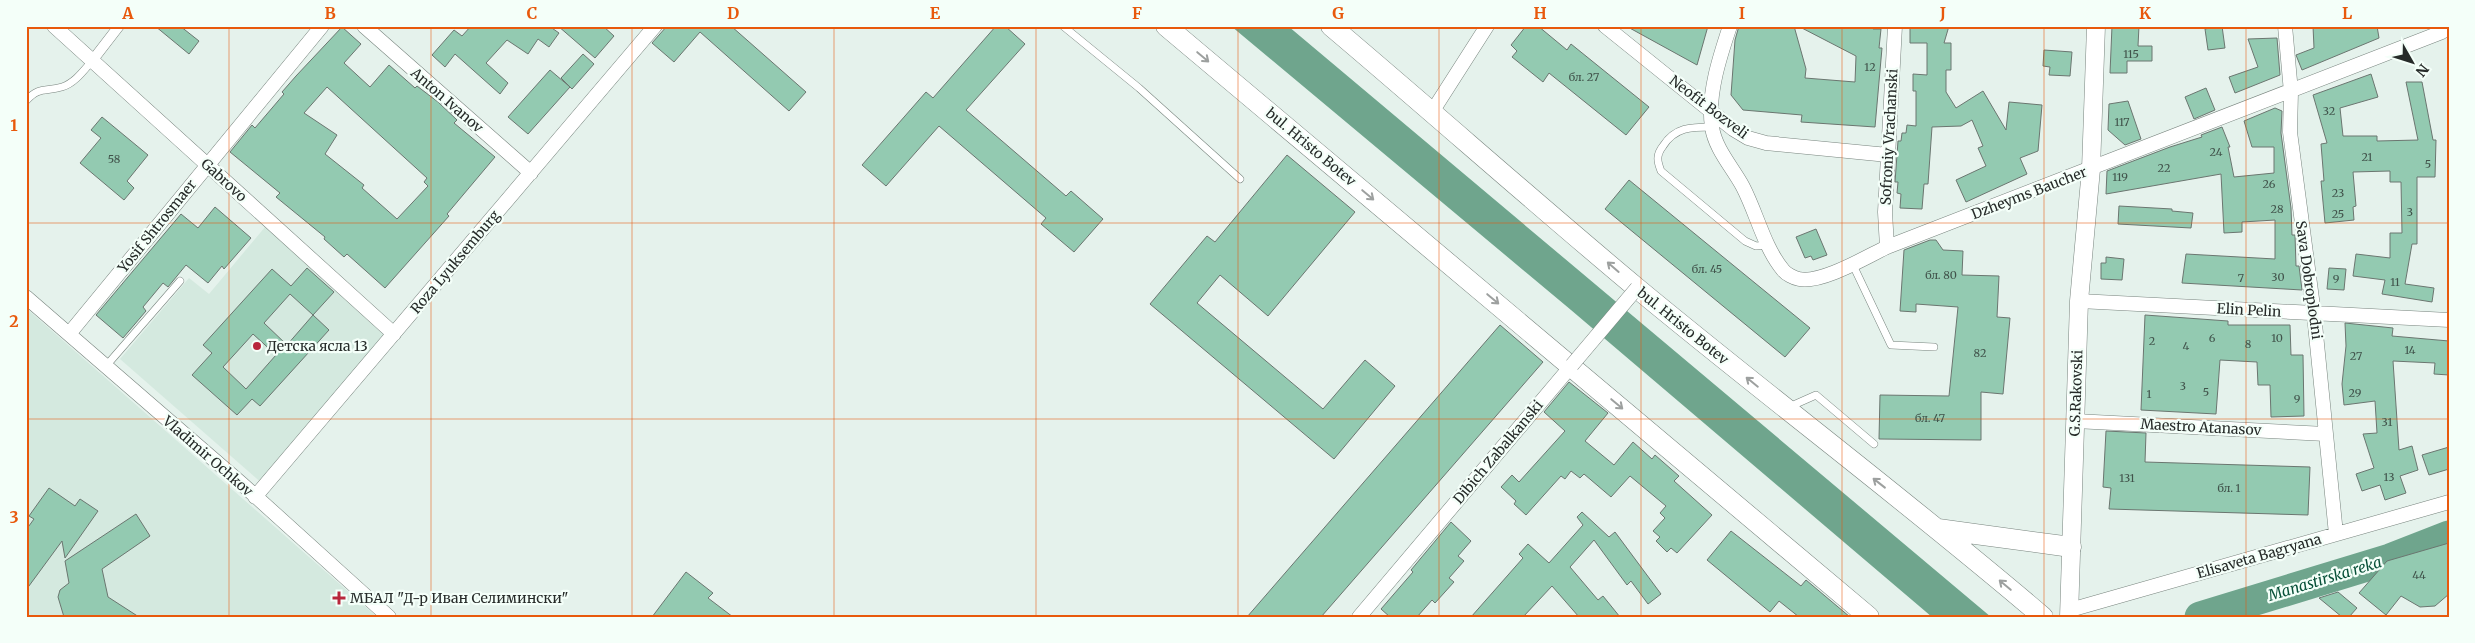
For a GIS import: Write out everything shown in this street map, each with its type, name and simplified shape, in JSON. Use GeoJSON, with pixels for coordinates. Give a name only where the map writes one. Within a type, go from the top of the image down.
{"type":"FeatureCollection","features":[{"type":"Feature","properties":{"kind":"main road","name":"bul. Hristo Botev"},"geometry":{"type":"LineString","coordinates":[[1166,26],[1572,365],[1869,617]]}},
{"type":"Feature","properties":{"kind":"main road","name":"bul. Hristo Botev"},"geometry":{"type":"LineString","coordinates":[[1331,26],[1637,288],[1784,409],[1938,529],[2042,617]]}},
{"type":"Feature","properties":{"kind":"main road"},"geometry":{"type":"LineString","coordinates":[[1938,529],[2071,547]]}},
{"type":"Feature","properties":{"kind":"street","name":"Gabrovo"},"geometry":{"type":"LineString","coordinates":[[54,26],[394,334]]}},
{"type":"Feature","properties":{"kind":"street"},"geometry":{"type":"LineString","coordinates":[[92,61],[119,26]]}},
{"type":"Feature","properties":{"kind":"street","name":"Yosif Shtrosmaer"},"geometry":{"type":"LineString","coordinates":[[69,334],[322,26]]}},
{"type":"Feature","properties":{"kind":"street","name":"Anton Ivanov"},"geometry":{"type":"LineString","coordinates":[[364,26],[531,173]]}},
{"type":"Feature","properties":{"kind":"street","name":"Roza Lyuksemburg"},"geometry":{"type":"LineString","coordinates":[[255,497],[655,26]]}},
{"type":"Feature","properties":{"kind":"street"},"geometry":{"type":"LineString","coordinates":[[1432,112],[1487,26]]}},
{"type":"Feature","properties":{"kind":"street","name":"Neofit Bozveli"},"geometry":{"type":"LineString","coordinates":[[1605,26],[1741,133],[1766,143],[1888,155]]}},
{"type":"Feature","properties":{"kind":"street","name":"Dzheyms Baucher"},"geometry":{"type":"LineString","coordinates":[[1730,26],[1716,69],[1712,111],[1712,126],[1716,142],[1743,186],[1768,245],[1784,271],[1797,279],[1811,281],[1887,247],[2442,32]]}},
{"type":"Feature","properties":{"kind":"street","name":"Sofroniy Vrachanski"},"geometry":{"type":"LineString","coordinates":[[1887,247],[1885,212],[1895,26]]}},
{"type":"Feature","properties":{"kind":"street","name":"G.S.Rakovski"},"geometry":{"type":"LineString","coordinates":[[2070,613],[2079,301],[2090,169],[2096,26]]}},
{"type":"Feature","properties":{"kind":"street","name":"Sava Dobroplodni"},"geometry":{"type":"LineString","coordinates":[[2285,26],[2291,92],[2290,132],[2314,314],[2336,534]]}},
{"type":"Feature","properties":{"kind":"street","name":"Dibich Zabalkanski"},"geometry":{"type":"LineString","coordinates":[[1360,617],[1637,288]]}},
{"type":"Feature","properties":{"kind":"street","name":"Vladimir Ochkov"},"geometry":{"type":"LineString","coordinates":[[26,297],[389,617]]}},
{"type":"Feature","properties":{"kind":"street","name":"Elin Pelin"},"geometry":{"type":"LineString","coordinates":[[2079,301],[2449,320]]}},
{"type":"Feature","properties":{"kind":"street","name":"Maestro Atanasov"},"geometry":{"type":"LineString","coordinates":[[2076,421],[2326,434]]}},
{"type":"Feature","properties":{"kind":"street","name":"Elisaveta Bagryana"},"geometry":{"type":"LineString","coordinates":[[2070,613],[2449,502]]}},
{"type":"Feature","properties":{"kind":"lane"},"geometry":{"type":"LineString","coordinates":[[1063,26],[1140,88],[1240,179]]}},
{"type":"Feature","properties":{"kind":"lane"},"geometry":{"type":"LineString","coordinates":[[26,102],[32,94],[44,88],[61,87],[73,82],[92,61]]}},
{"type":"Feature","properties":{"kind":"lane"},"geometry":{"type":"LineString","coordinates":[[1712,126],[1690,127],[1676,132],[1658,152],[1657,162],[1662,171],[1745,241],[1756,246],[1768,245]]}},
{"type":"Feature","properties":{"kind":"lane"},"geometry":{"type":"LineString","coordinates":[[1852,264],[1891,345],[1934,347]]}},
{"type":"Feature","properties":{"kind":"lane"},"geometry":{"type":"LineString","coordinates":[[106,366],[180,281]]}},
{"type":"Feature","properties":{"kind":"lane"},"geometry":{"type":"LineString","coordinates":[[1784,409],[1816,395],[1874,444]]}},
{"type":"Feature","properties":{"kind":"shaded area"},"geometry":{"type":"Polygon","coordinates":[[[1231,26],[1288,26],[1991,617],[1932,617],[1571,310],[1231,26]]]}},
{"type":"Feature","properties":{"kind":"shaded area","name":"Детска ясла 13"},"geometry":{"type":"Polygon","coordinates":[[[270,221],[394,334],[265,486],[120,359],[189,278],[209,294],[270,221]]]}},
{"type":"Feature","properties":{"kind":"shaded area"},"geometry":{"type":"Polygon","coordinates":[[[26,308],[334,579],[377,617],[26,617],[26,308]]]}},
{"type":"Feature","properties":{"kind":"building"},"geometry":{"type":"Polygon","coordinates":[[[155,26],[180,26],[199,41],[189,54],[155,26]]]}},
{"type":"Feature","properties":{"kind":"building"},"geometry":{"type":"Polygon","coordinates":[[[471,26],[549,26],[559,33],[549,47],[538,39],[528,54],[507,40],[486,63],[508,83],[500,94],[455,54],[445,67],[432,55],[454,30],[462,36],[471,26]]]}},
{"type":"Feature","properties":{"kind":"building"},"geometry":{"type":"Polygon","coordinates":[[[558,26],[603,26],[614,36],[595,58],[558,26]]]}},
{"type":"Feature","properties":{"kind":"building"},"geometry":{"type":"Polygon","coordinates":[[[667,26],[731,26],[806,92],[789,111],[700,32],[674,62],[652,43],[667,26]]]}},
{"type":"Feature","properties":{"kind":"building"},"geometry":{"type":"Polygon","coordinates":[[[996,26],[1005,26],[1025,44],[966,110],[1066,196],[1071,191],[1103,219],[1074,252],[1041,224],[1046,218],[939,126],[886,186],[862,165],[926,92],[933,98],[996,26]]]}},
{"type":"Feature","properties":{"kind":"building"},"geometry":{"type":"Polygon","coordinates":[[[1526,26],[1538,26],[1567,50],[1571,44],[1649,107],[1626,135],[1549,73],[1543,82],[1512,57],[1517,51],[1511,45],[1526,26]]]}},
{"type":"Feature","properties":{"kind":"building"},"geometry":{"type":"Polygon","coordinates":[[[1626,26],[1708,26],[1697,65],[1626,26]]]}},
{"type":"Feature","properties":{"kind":"building"},"geometry":{"type":"Polygon","coordinates":[[[1739,26],[1794,26],[1806,69],[1805,78],[1855,82],[1856,56],[1798,26],[1873,26],[1873,29],[1881,29],[1879,48],[1882,48],[1875,127],[1801,122],[1802,115],[1743,110],[1731,95],[1735,40],[1739,26]]]}},
{"type":"Feature","properties":{"kind":"building"},"geometry":{"type":"Polygon","coordinates":[[[1910,26],[1949,26],[1944,43],[1951,43],[1951,70],[1946,70],[1946,92],[1956,108],[1983,91],[2006,130],[2009,102],[2042,105],[2038,151],[2020,158],[2027,174],[1966,202],[1956,180],[1986,166],[1978,148],[1983,146],[1972,120],[1961,126],[1932,127],[1928,184],[1924,184],[1922,209],[1900,208],[1901,194],[1897,193],[1898,182],[1895,182],[1898,141],[1901,141],[1902,133],[1906,133],[1907,125],[1916,126],[1916,91],[1913,91],[1913,74],[1927,75],[1927,43],[1910,43],[1910,26]]]}},
{"type":"Feature","properties":{"kind":"building"},"geometry":{"type":"Polygon","coordinates":[[[2112,26],[2139,26],[2138,46],[2152,46],[2152,61],[2127,61],[2127,73],[2110,73],[2112,26]]]}},
{"type":"Feature","properties":{"kind":"building"},"geometry":{"type":"Polygon","coordinates":[[[2222,26],[2225,48],[2208,50],[2205,29],[2222,26]]]}},
{"type":"Feature","properties":{"kind":"building"},"geometry":{"type":"Polygon","coordinates":[[[2313,26],[2377,26],[2379,38],[2302,70],[2296,55],[2314,48],[2313,26]]]}},
{"type":"Feature","properties":{"kind":"building"},"geometry":{"type":"Polygon","coordinates":[[[342,27],[361,44],[344,63],[370,87],[389,65],[415,88],[417,86],[438,102],[457,120],[454,123],[495,157],[447,214],[449,216],[385,288],[347,254],[344,257],[324,239],[325,237],[276,197],[280,193],[230,152],[252,125],[255,128],[284,94],[282,92],[342,27]],[[327,87],[304,113],[337,135],[325,154],[364,185],[362,188],[397,219],[428,186],[424,182],[427,178],[327,87]]]}},
{"type":"Feature","properties":{"kind":"building"},"geometry":{"type":"Polygon","coordinates":[[[2277,38],[2280,75],[2235,93],[2229,77],[2258,67],[2248,39],[2277,38]]]}},
{"type":"Feature","properties":{"kind":"building"},"geometry":{"type":"Polygon","coordinates":[[[2044,50],[2072,52],[2070,76],[2049,75],[2050,67],[2043,66],[2044,50]]]}},
{"type":"Feature","properties":{"kind":"building"},"geometry":{"type":"Polygon","coordinates":[[[583,54],[594,64],[572,89],[561,78],[583,54]]]}},
{"type":"Feature","properties":{"kind":"building"},"geometry":{"type":"Polygon","coordinates":[[[550,70],[570,87],[528,134],[508,117],[550,70]]]}},
{"type":"Feature","properties":{"kind":"building"},"geometry":{"type":"Polygon","coordinates":[[[2371,74],[2378,97],[2340,108],[2343,136],[2377,136],[2377,141],[2418,140],[2406,82],[2422,82],[2433,140],[2436,140],[2435,177],[2417,177],[2417,244],[2412,244],[2405,284],[2434,288],[2432,302],[2382,294],[2385,280],[2353,276],[2356,254],[2390,258],[2390,233],[2402,233],[2401,182],[2390,182],[2390,171],[2353,172],[2356,206],[2353,207],[2354,220],[2325,223],[2321,181],[2324,181],[2321,144],[2327,143],[2313,95],[2371,74]]]}},
{"type":"Feature","properties":{"kind":"building"},"geometry":{"type":"Polygon","coordinates":[[[2206,88],[2215,110],[2194,119],[2185,97],[2206,88]]]}},
{"type":"Feature","properties":{"kind":"building"},"geometry":{"type":"Polygon","coordinates":[[[2128,101],[2141,139],[2125,145],[2108,130],[2109,104],[2128,101]]]}},
{"type":"Feature","properties":{"kind":"building"},"geometry":{"type":"Polygon","coordinates":[[[2275,108],[2282,111],[2281,133],[2291,208],[2292,235],[2295,235],[2296,266],[2299,266],[2302,290],[2182,283],[2186,254],[2275,259],[2275,220],[2242,222],[2242,232],[2224,233],[2221,174],[2106,194],[2107,171],[2202,137],[2201,135],[2222,127],[2230,147],[2228,147],[2234,177],[2274,173],[2274,147],[2252,147],[2244,121],[2275,108]]]}},
{"type":"Feature","properties":{"kind":"building"},"geometry":{"type":"Polygon","coordinates":[[[102,117],[148,155],[127,181],[134,188],[124,200],[80,163],[101,138],[91,130],[102,117]]]}},
{"type":"Feature","properties":{"kind":"building"},"geometry":{"type":"Polygon","coordinates":[[[1287,155],[1355,212],[1268,316],[1220,275],[1197,303],[1323,409],[1365,360],[1395,386],[1334,459],[1150,304],[1207,236],[1215,242],[1287,155]]]}},
{"type":"Feature","properties":{"kind":"building"},"geometry":{"type":"Polygon","coordinates":[[[1629,180],[1810,328],[1785,357],[1605,209],[1629,180]]]}},
{"type":"Feature","properties":{"kind":"building"},"geometry":{"type":"Polygon","coordinates":[[[2119,206],[2172,209],[2172,211],[2193,213],[2191,228],[2118,224],[2119,206]]]}},
{"type":"Feature","properties":{"kind":"building"},"geometry":{"type":"Polygon","coordinates":[[[215,207],[251,238],[224,269],[222,266],[208,283],[186,265],[168,287],[163,283],[143,307],[146,311],[123,338],[96,315],[181,214],[198,228],[215,207]]]}},
{"type":"Feature","properties":{"kind":"building"},"geometry":{"type":"Polygon","coordinates":[[[1816,229],[1827,255],[1813,260],[1811,256],[1805,258],[1796,237],[1816,229]]]}},
{"type":"Feature","properties":{"kind":"building"},"geometry":{"type":"Polygon","coordinates":[[[1930,240],[1936,240],[1943,250],[1963,251],[1962,275],[1999,276],[1997,317],[2010,318],[2003,394],[1981,392],[1981,440],[1879,439],[1880,395],[1949,396],[1958,307],[1916,304],[1916,312],[1900,311],[1904,250],[1930,240]]]}},
{"type":"Feature","properties":{"kind":"building"},"geometry":{"type":"Polygon","coordinates":[[[2106,257],[2124,259],[2122,280],[2101,279],[2101,263],[2106,263],[2106,257]]]}},
{"type":"Feature","properties":{"kind":"building"},"geometry":{"type":"Polygon","coordinates":[[[307,268],[334,292],[313,315],[329,330],[260,406],[252,399],[237,415],[192,375],[212,353],[203,345],[272,269],[291,286],[307,268]],[[290,294],[264,323],[287,345],[313,315],[290,294]],[[253,334],[223,367],[246,389],[276,355],[253,334]]]}},
{"type":"Feature","properties":{"kind":"building"},"geometry":{"type":"Polygon","coordinates":[[[2329,268],[2346,269],[2344,290],[2327,289],[2329,268]]]}},
{"type":"Feature","properties":{"kind":"building"},"geometry":{"type":"Polygon","coordinates":[[[2145,315],[2228,321],[2228,325],[2290,325],[2291,355],[2303,355],[2304,416],[2271,417],[2270,385],[2258,385],[2257,362],[2220,360],[2216,414],[2141,410],[2145,315]]]}},
{"type":"Feature","properties":{"kind":"building"},"geometry":{"type":"Polygon","coordinates":[[[2345,323],[2393,328],[2392,336],[2449,341],[2449,375],[2434,374],[2435,363],[2393,361],[2399,450],[2412,446],[2418,470],[2400,476],[2406,493],[2385,500],[2380,485],[2362,491],[2356,474],[2374,468],[2363,434],[2377,433],[2375,401],[2344,405],[2342,384],[2346,346],[2345,323]]]}},
{"type":"Feature","properties":{"kind":"building"},"geometry":{"type":"Polygon","coordinates":[[[1500,325],[1543,362],[1321,617],[1247,617],[1500,325]]]}},
{"type":"Feature","properties":{"kind":"building"},"geometry":{"type":"Polygon","coordinates":[[[1569,382],[1608,413],[1585,441],[1614,465],[1633,442],[1652,459],[1655,455],[1679,476],[1674,481],[1712,515],[1677,553],[1671,548],[1667,552],[1656,541],[1660,537],[1653,531],[1665,518],[1660,513],[1666,506],[1630,476],[1611,497],[1584,474],[1580,478],[1571,471],[1565,479],[1561,476],[1526,515],[1514,504],[1516,501],[1501,487],[1512,475],[1519,482],[1565,431],[1544,412],[1569,382]]]}},
{"type":"Feature","properties":{"kind":"building"},"geometry":{"type":"Polygon","coordinates":[[[2106,431],[2146,433],[2145,462],[2310,467],[2308,515],[2109,509],[2111,488],[2103,487],[2106,431]]]}},
{"type":"Feature","properties":{"kind":"building"},"geometry":{"type":"Polygon","coordinates":[[[2449,447],[2449,469],[2429,475],[2422,455],[2449,447]]]}},
{"type":"Feature","properties":{"kind":"building"},"geometry":{"type":"Polygon","coordinates":[[[49,488],[75,506],[80,499],[98,511],[65,558],[62,541],[26,590],[26,530],[34,519],[29,516],[49,488]]]}},
{"type":"Feature","properties":{"kind":"building"},"geometry":{"type":"Polygon","coordinates":[[[1582,512],[1609,537],[1615,532],[1661,594],[1648,604],[1631,581],[1627,585],[1594,540],[1570,567],[1598,600],[1603,596],[1620,617],[1579,617],[1552,586],[1523,617],[1471,617],[1523,558],[1519,554],[1528,544],[1549,563],[1583,525],[1577,517],[1582,512]]]}},
{"type":"Feature","properties":{"kind":"building"},"geometry":{"type":"Polygon","coordinates":[[[136,514],[150,536],[102,569],[108,597],[139,617],[64,617],[58,597],[60,590],[69,583],[65,561],[136,514]]]}},
{"type":"Feature","properties":{"kind":"building"},"geometry":{"type":"Polygon","coordinates":[[[1451,522],[1471,541],[1458,556],[1464,561],[1449,578],[1454,582],[1435,603],[1432,600],[1417,617],[1390,617],[1381,609],[1413,572],[1411,570],[1451,522]]]}},
{"type":"Feature","properties":{"kind":"building"},"geometry":{"type":"Polygon","coordinates":[[[1731,531],[1801,586],[1806,580],[1850,617],[1799,617],[1779,601],[1770,612],[1707,560],[1731,531]]]}},
{"type":"Feature","properties":{"kind":"building"},"geometry":{"type":"Polygon","coordinates":[[[2449,543],[2449,594],[2435,606],[2420,607],[2401,596],[2386,615],[2359,593],[2387,561],[2449,543]]]}},
{"type":"Feature","properties":{"kind":"building"},"geometry":{"type":"Polygon","coordinates":[[[686,572],[713,593],[708,598],[733,617],[652,617],[686,572]]]}},
{"type":"Feature","properties":{"kind":"building"},"geometry":{"type":"Polygon","coordinates":[[[2338,592],[2357,608],[2349,617],[2342,617],[2319,598],[2338,592]]]}},
{"type":"Feature","properties":{"kind":"waterway","name":"Manastirska reka"},"geometry":{"type":"LineString","coordinates":[[2200,617],[2390,559],[2449,536]]}},
{"type":"Feature","properties":{"kind":"place","name":"Детска ясла 13"},"geometry":{"type":"Point","coordinates":[257,346]}},
{"type":"Feature","properties":{"kind":"place","name":"МБАЛ \"Д-р Иван Селимински\""},"geometry":{"type":"Point","coordinates":[339,598]}}]}
